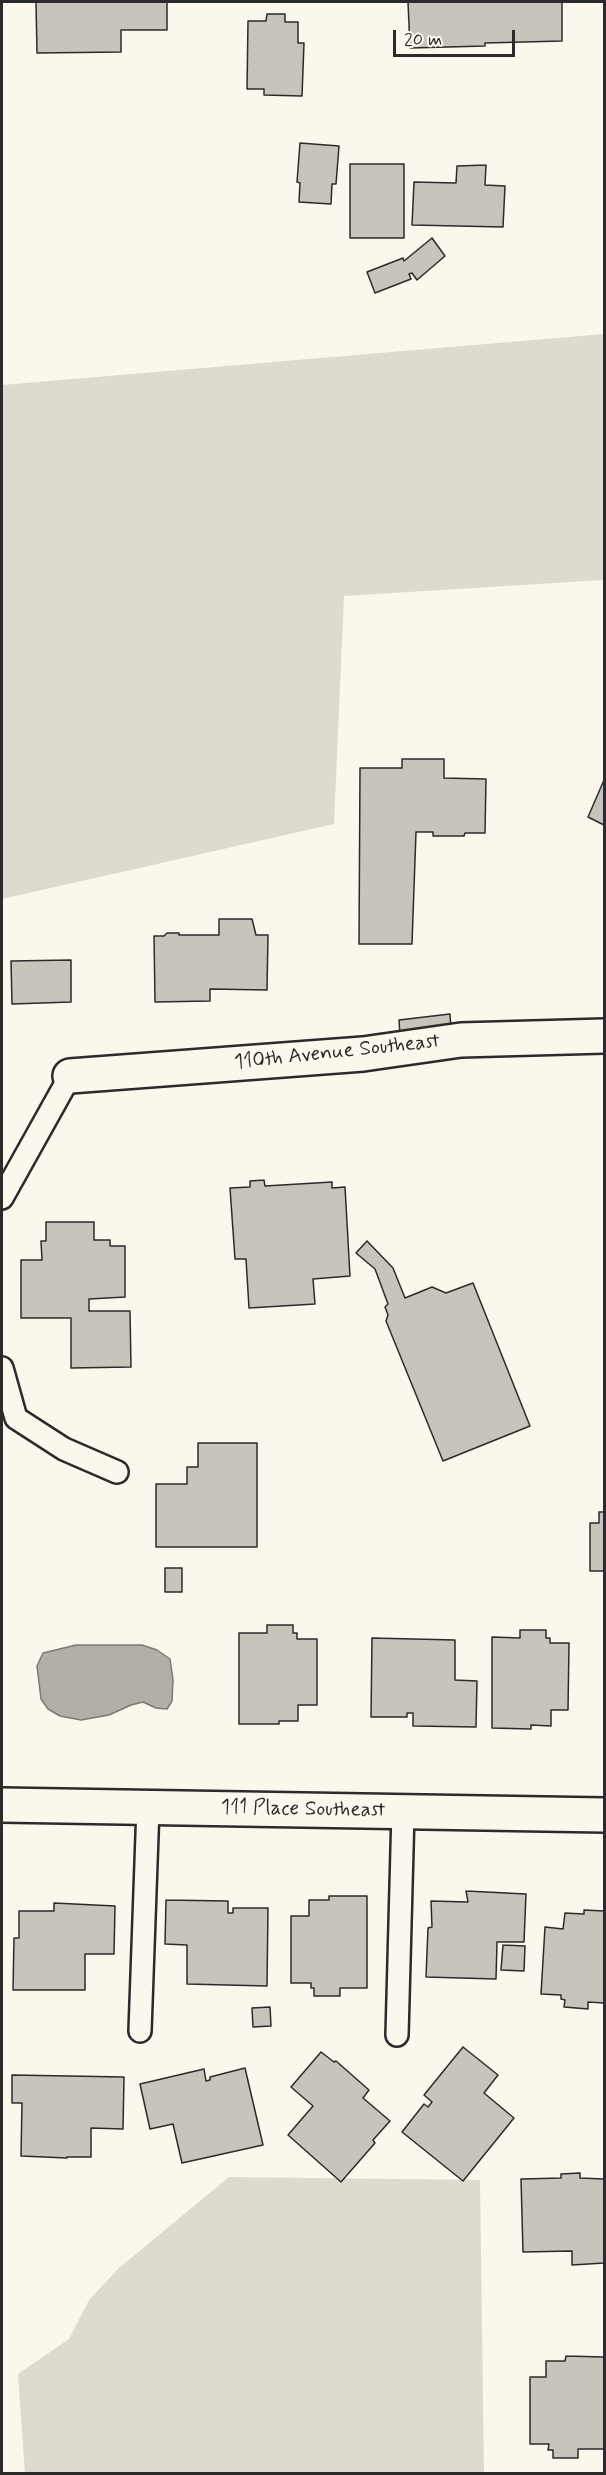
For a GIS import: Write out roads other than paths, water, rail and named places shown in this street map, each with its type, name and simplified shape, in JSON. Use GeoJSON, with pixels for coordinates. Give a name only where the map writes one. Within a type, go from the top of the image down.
{"type":"FeatureCollection","features":[{"type":"Feature","properties":{"kind":"street","name":"110th Avenue Southeast"},"geometry":{"type":"LineString","coordinates":[[70,1076],[363,1054],[461,1040],[604,1036]]}},
{"type":"Feature","properties":{"kind":"street","name":"111 Place Southeast"},"geometry":{"type":"LineString","coordinates":[[2,1805],[604,1815]]}},
{"type":"Feature","properties":{"kind":"lane"},"geometry":{"type":"LineString","coordinates":[[2,1198],[70,1076]]}},
{"type":"Feature","properties":{"kind":"lane"},"geometry":{"type":"LineString","coordinates":[[2,1368],[16,1418],[64,1449],[117,1472]]}},
{"type":"Feature","properties":{"kind":"lane"},"geometry":{"type":"LineString","coordinates":[[140,2031],[148,1807]]}},
{"type":"Feature","properties":{"kind":"lane"},"geometry":{"type":"LineString","coordinates":[[397,2035],[403,1812]]}}]}
